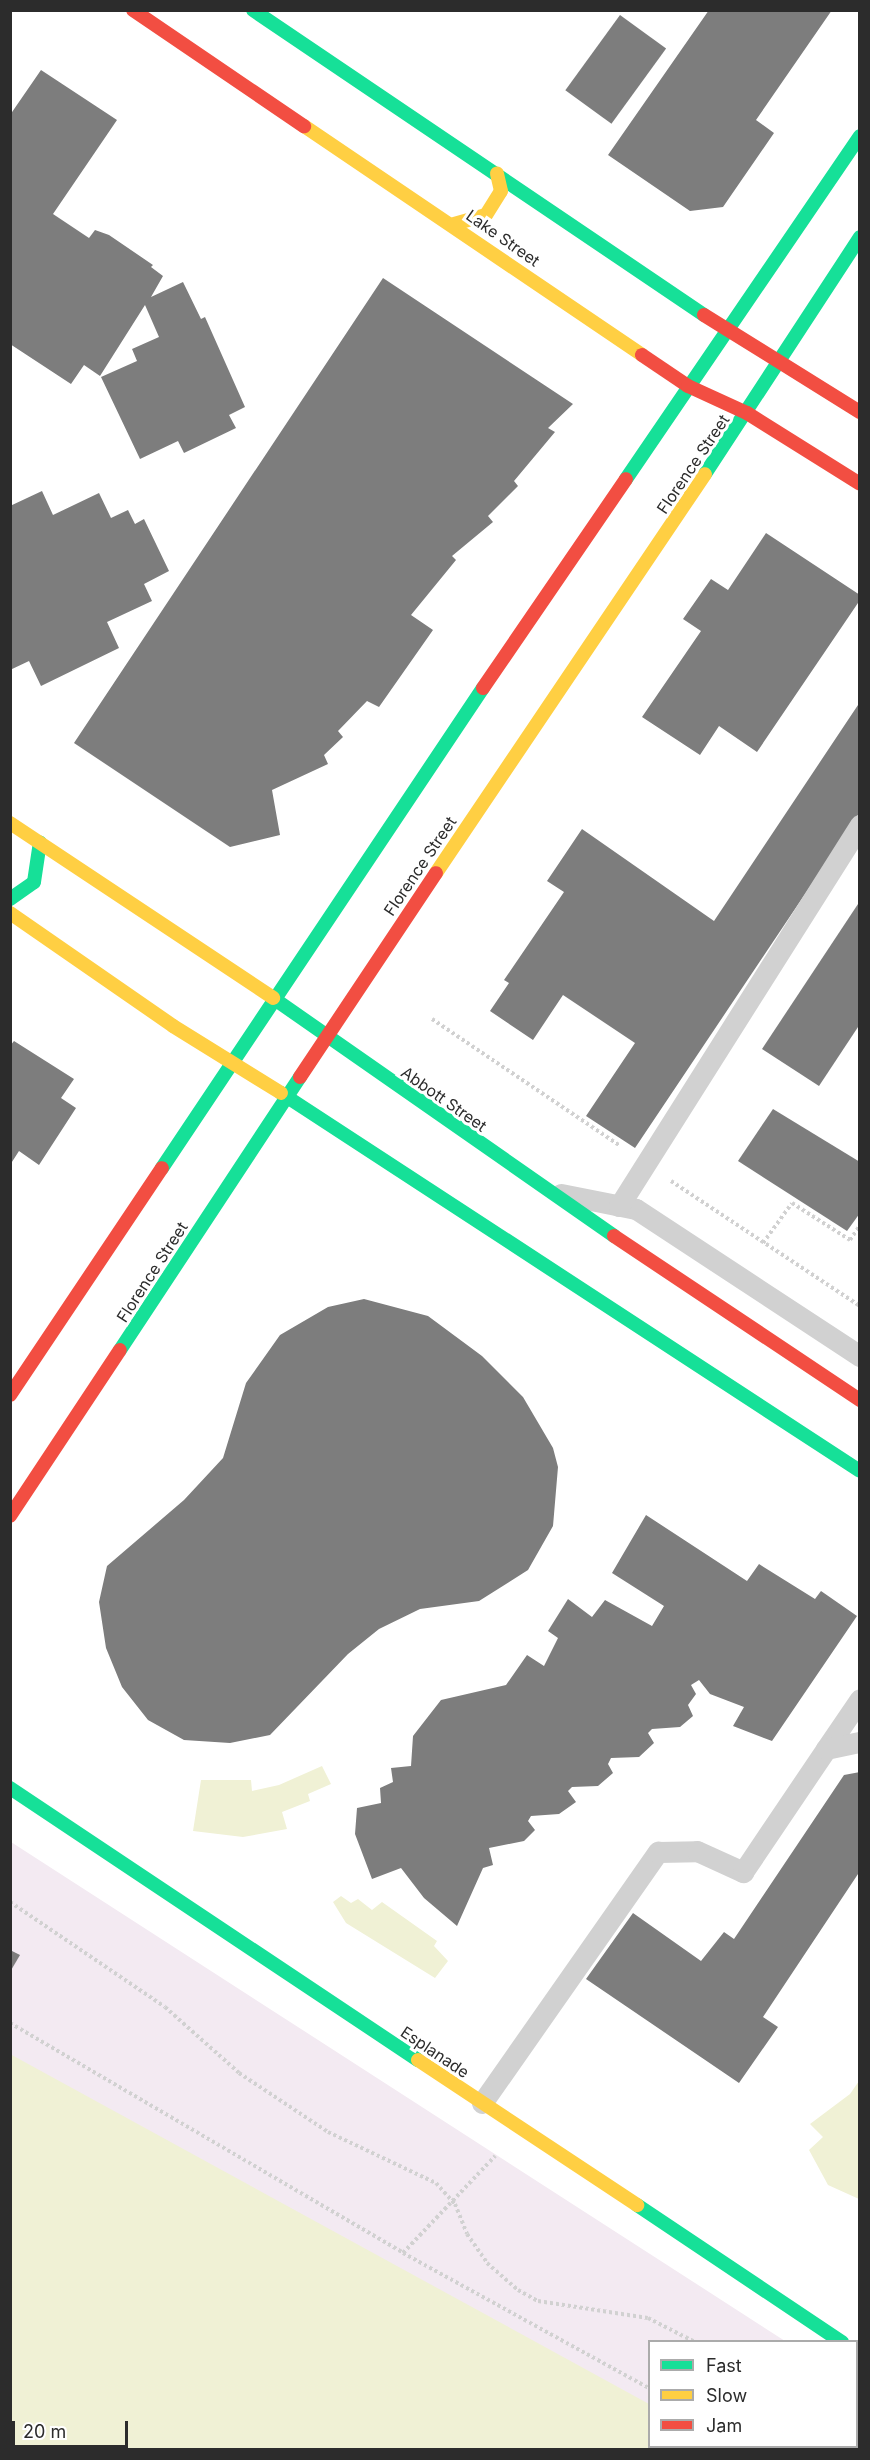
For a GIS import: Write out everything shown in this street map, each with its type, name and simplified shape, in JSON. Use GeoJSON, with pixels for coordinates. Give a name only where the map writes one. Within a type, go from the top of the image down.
{"type":"FeatureCollection","features":[{"type":"Feature","properties":{"kind":"street","name":"Lake Street"},"geometry":{"type":"LineString","coordinates":[[133,10],[454,224],[688,386],[747,413],[860,484]]}},
{"type":"Feature","properties":{"kind":"street"},"geometry":{"type":"LineString","coordinates":[[253,10],[497,173],[642,276],[860,412]]}},
{"type":"Feature","properties":{"kind":"street"},"geometry":{"type":"LineString","coordinates":[[10,1395],[688,386],[860,136]]}},
{"type":"Feature","properties":{"kind":"street"},"geometry":{"type":"LineString","coordinates":[[454,224],[486,214],[501,190],[497,173]]}},
{"type":"Feature","properties":{"kind":"street","name":"Florence Street"},"geometry":{"type":"LineString","coordinates":[[10,1516],[747,413],[777,361],[860,237]]}},
{"type":"Feature","properties":{"kind":"street","name":"Abbott Street"},"geometry":{"type":"LineString","coordinates":[[10,823],[277,1000],[546,1191],[860,1400]]}},
{"type":"Feature","properties":{"kind":"street"},"geometry":{"type":"LineString","coordinates":[[10,899],[25,892],[34,882],[40,842]]}},
{"type":"Feature","properties":{"kind":"street"},"geometry":{"type":"LineString","coordinates":[[10,913],[232,1064],[291,1097],[860,1471]]}},
{"type":"Feature","properties":{"kind":"street","name":"Esplanade"},"geometry":{"type":"LineString","coordinates":[[10,1788],[839,2340]]}},
{"type":"Feature","properties":{"kind":"lane"},"geometry":{"type":"LineString","coordinates":[[619,1206],[860,825]]}},
{"type":"Feature","properties":{"kind":"lane"},"geometry":{"type":"LineString","coordinates":[[546,1191],[636,1209],[860,1356]]}},
{"type":"Feature","properties":{"kind":"lane"},"geometry":{"type":"LineString","coordinates":[[482,2103],[658,1852],[697,1851],[743,1872],[860,1699]]}},
{"type":"Feature","properties":{"kind":"lane"},"geometry":{"type":"LineString","coordinates":[[826,1749],[860,1742]]}},
{"type":"Feature","properties":{"kind":"path"},"geometry":{"type":"LineString","coordinates":[[764,1243],[792,1203],[850,1240],[860,1225]]}},
{"type":"Feature","properties":{"kind":"path"},"geometry":{"type":"LineString","coordinates":[[10,1902],[165,2007],[239,2073],[328,2132],[436,2183],[451,2200],[467,2234],[488,2263],[538,2301],[648,2318],[691,2340]]}},
{"type":"Feature","properties":{"kind":"path"},"geometry":{"type":"LineString","coordinates":[[10,2023],[404,2253],[648,2388]]}},
{"type":"Feature","properties":{"kind":"path"},"geometry":{"type":"LineString","coordinates":[[404,2253],[451,2200],[495,2156]]}},
{"type":"Feature","properties":{"kind":"shaded area"},"geometry":{"type":"Polygon","coordinates":[[[322,1766],[331,1784],[308,1794],[310,1801],[282,1812],[287,1829],[243,1837],[193,1831],[201,1780],[251,1780],[252,1791],[279,1785],[322,1766]]]}},
{"type":"Feature","properties":{"kind":"shaded area"},"geometry":{"type":"Polygon","coordinates":[[[11,1842],[783,2340],[648,2340],[648,2448],[858,2448],[858,2418],[859,2449],[10,2449],[11,1842]]]}},
{"type":"Feature","properties":{"kind":"shaded area"},"geometry":{"type":"Polygon","coordinates":[[[341,1896],[351,1903],[358,1899],[372,1910],[382,1902],[437,1941],[434,1946],[448,1961],[435,1978],[346,1923],[333,1902],[341,1896]]]}},
{"type":"Feature","properties":{"kind":"shaded area"},"geometry":{"type":"Polygon","coordinates":[[[10,2054],[648,2403],[648,2448],[731,2449],[11,2449],[10,2054]]]}},
{"type":"Feature","properties":{"kind":"shaded area"},"geometry":{"type":"Polygon","coordinates":[[[859,2081],[859,2199],[828,2185],[809,2150],[823,2137],[810,2124],[850,2094],[859,2081]]]}},
{"type":"Feature","properties":{"kind":"building"},"geometry":{"type":"Polygon","coordinates":[[[709,10],[832,10],[756,120],[774,133],[723,207],[690,211],[608,155],[709,10]]]}},
{"type":"Feature","properties":{"kind":"building"},"geometry":{"type":"Polygon","coordinates":[[[620,15],[666,49],[611,124],[565,90],[620,15]]]}},
{"type":"Feature","properties":{"kind":"building"},"geometry":{"type":"Polygon","coordinates":[[[41,70],[117,120],[53,214],[89,238],[95,230],[109,235],[153,265],[151,267],[163,276],[151,297],[183,282],[201,319],[205,317],[245,407],[229,415],[236,428],[184,453],[178,441],[140,459],[101,377],[137,361],[132,349],[159,337],[145,305],[100,376],[84,365],[71,384],[10,344],[10,115],[41,70]]]}},
{"type":"Feature","properties":{"kind":"building"},"geometry":{"type":"Polygon","coordinates":[[[383,278],[573,404],[548,428],[555,432],[514,481],[518,486],[488,516],[493,522],[452,556],[456,560],[411,615],[433,630],[379,707],[367,701],[338,731],[343,737],[324,755],[328,764],[272,790],[280,835],[230,847],[74,743],[383,278]]]}},
{"type":"Feature","properties":{"kind":"building"},"geometry":{"type":"Polygon","coordinates":[[[42,491],[53,515],[99,493],[111,518],[128,510],[135,524],[144,519],[169,571],[144,584],[152,601],[107,622],[119,648],[41,686],[29,661],[10,670],[10,506],[42,491]]]}},
{"type":"Feature","properties":{"kind":"building"},"geometry":{"type":"Polygon","coordinates":[[[766,533],[860,595],[860,600],[757,752],[719,726],[700,755],[642,717],[701,631],[683,619],[711,579],[728,590],[766,533]]]}},
{"type":"Feature","properties":{"kind":"building"},"geometry":{"type":"Polygon","coordinates":[[[860,702],[860,812],[635,1148],[586,1116],[635,1043],[563,995],[533,1040],[490,1011],[509,983],[504,980],[564,892],[547,881],[582,829],[714,921],[860,702]]]}},
{"type":"Feature","properties":{"kind":"building"},"geometry":{"type":"Polygon","coordinates":[[[860,901],[860,1024],[819,1086],[762,1049],[860,901]]]}},
{"type":"Feature","properties":{"kind":"building"},"geometry":{"type":"Polygon","coordinates":[[[14,1041],[74,1079],[61,1098],[76,1108],[39,1165],[19,1151],[10,1165],[10,1046],[14,1041]]]}},
{"type":"Feature","properties":{"kind":"building"},"geometry":{"type":"Polygon","coordinates":[[[773,1109],[860,1162],[860,1213],[847,1231],[738,1161],[773,1109]]]}},
{"type":"Feature","properties":{"kind":"building"},"geometry":{"type":"Polygon","coordinates":[[[364,1299],[428,1316],[482,1356],[523,1397],[553,1448],[558,1467],[553,1526],[528,1570],[479,1601],[420,1609],[379,1629],[348,1654],[270,1735],[230,1743],[184,1740],[148,1720],[122,1687],[106,1648],[99,1602],[107,1566],[184,1500],[223,1458],[246,1383],[280,1335],[328,1307],[364,1299]]]}},
{"type":"Feature","properties":{"kind":"building"},"geometry":{"type":"Polygon","coordinates":[[[646,1515],[747,1581],[759,1564],[815,1599],[821,1591],[857,1616],[772,1741],[733,1726],[744,1707],[710,1694],[699,1680],[691,1685],[696,1694],[688,1705],[693,1716],[680,1727],[652,1729],[648,1733],[654,1743],[639,1757],[611,1758],[608,1764],[613,1773],[598,1786],[572,1787],[568,1791],[576,1802],[559,1814],[531,1816],[528,1821],[535,1830],[524,1841],[489,1848],[493,1865],[483,1868],[457,1926],[424,1898],[401,1868],[372,1879],[355,1834],[357,1808],[381,1803],[380,1788],[393,1782],[391,1768],[411,1766],[413,1736],[441,1700],[506,1685],[527,1655],[544,1666],[558,1638],[548,1631],[568,1599],[592,1617],[605,1600],[652,1626],[664,1606],[612,1573],[646,1515]]]}},
{"type":"Feature","properties":{"kind":"building"},"geometry":{"type":"Polygon","coordinates":[[[860,1772],[860,1871],[763,2017],[778,2027],[739,2083],[586,1979],[633,1913],[701,1961],[724,1932],[734,1939],[844,1775],[860,1772]]]}},
{"type":"Feature","properties":{"kind":"building"},"geometry":{"type":"Polygon","coordinates":[[[10,1950],[20,1955],[10,1972],[10,1950]]]}},
{"type":"Feature","properties":{"kind":"traffic: fast"},"geometry":{"type":"LineString","coordinates":[[253,10],[704,315]]}},
{"type":"Feature","properties":{"kind":"traffic: fast"},"geometry":{"type":"LineString","coordinates":[[626,479],[860,136]]}},
{"type":"Feature","properties":{"kind":"traffic: fast"},"geometry":{"type":"LineString","coordinates":[[705,474],[860,237]]}},
{"type":"Feature","properties":{"kind":"traffic: fast"},"geometry":{"type":"LineString","coordinates":[[162,1168],[483,688]]}},
{"type":"Feature","properties":{"kind":"traffic: fast"},"geometry":{"type":"LineString","coordinates":[[10,899],[34,882],[40,842]]}},
{"type":"Feature","properties":{"kind":"traffic: fast"},"geometry":{"type":"LineString","coordinates":[[273,998],[614,1236]]}},
{"type":"Feature","properties":{"kind":"traffic: fast"},"geometry":{"type":"LineString","coordinates":[[120,1350],[300,1077]]}},
{"type":"Feature","properties":{"kind":"traffic: fast"},"geometry":{"type":"LineString","coordinates":[[281,1093],[860,1471]]}},
{"type":"Feature","properties":{"kind":"traffic: fast"},"geometry":{"type":"LineString","coordinates":[[10,1788],[418,2060]]}},
{"type":"Feature","properties":{"kind":"traffic: fast"},"geometry":{"type":"LineString","coordinates":[[637,2205],[839,2340]]}},
{"type":"Feature","properties":{"kind":"traffic: slow"},"geometry":{"type":"LineString","coordinates":[[304,126],[642,355]]}},
{"type":"Feature","properties":{"kind":"traffic: slow"},"geometry":{"type":"LineString","coordinates":[[454,224],[486,215],[501,191],[497,173]]}},
{"type":"Feature","properties":{"kind":"traffic: slow"},"geometry":{"type":"LineString","coordinates":[[436,873],[705,474]]}},
{"type":"Feature","properties":{"kind":"traffic: slow"},"geometry":{"type":"LineString","coordinates":[[10,823],[273,998]]}},
{"type":"Feature","properties":{"kind":"traffic: slow"},"geometry":{"type":"LineString","coordinates":[[10,913],[173,1026],[281,1093]]}},
{"type":"Feature","properties":{"kind":"traffic: slow"},"geometry":{"type":"LineString","coordinates":[[418,2060],[637,2205]]}},
{"type":"Feature","properties":{"kind":"traffic: jam"},"geometry":{"type":"LineString","coordinates":[[133,10],[304,126]]}},
{"type":"Feature","properties":{"kind":"traffic: jam"},"geometry":{"type":"LineString","coordinates":[[704,315],[860,412]]}},
{"type":"Feature","properties":{"kind":"traffic: jam"},"geometry":{"type":"LineString","coordinates":[[642,355],[688,386],[747,413],[860,484]]}},
{"type":"Feature","properties":{"kind":"traffic: jam"},"geometry":{"type":"LineString","coordinates":[[483,688],[626,479]]}},
{"type":"Feature","properties":{"kind":"traffic: jam"},"geometry":{"type":"LineString","coordinates":[[300,1077],[436,873]]}},
{"type":"Feature","properties":{"kind":"traffic: jam"},"geometry":{"type":"LineString","coordinates":[[10,1395],[162,1168]]}},
{"type":"Feature","properties":{"kind":"traffic: jam"},"geometry":{"type":"LineString","coordinates":[[614,1236],[860,1400]]}},
{"type":"Feature","properties":{"kind":"traffic: jam"},"geometry":{"type":"LineString","coordinates":[[10,1516],[120,1350]]}}]}
